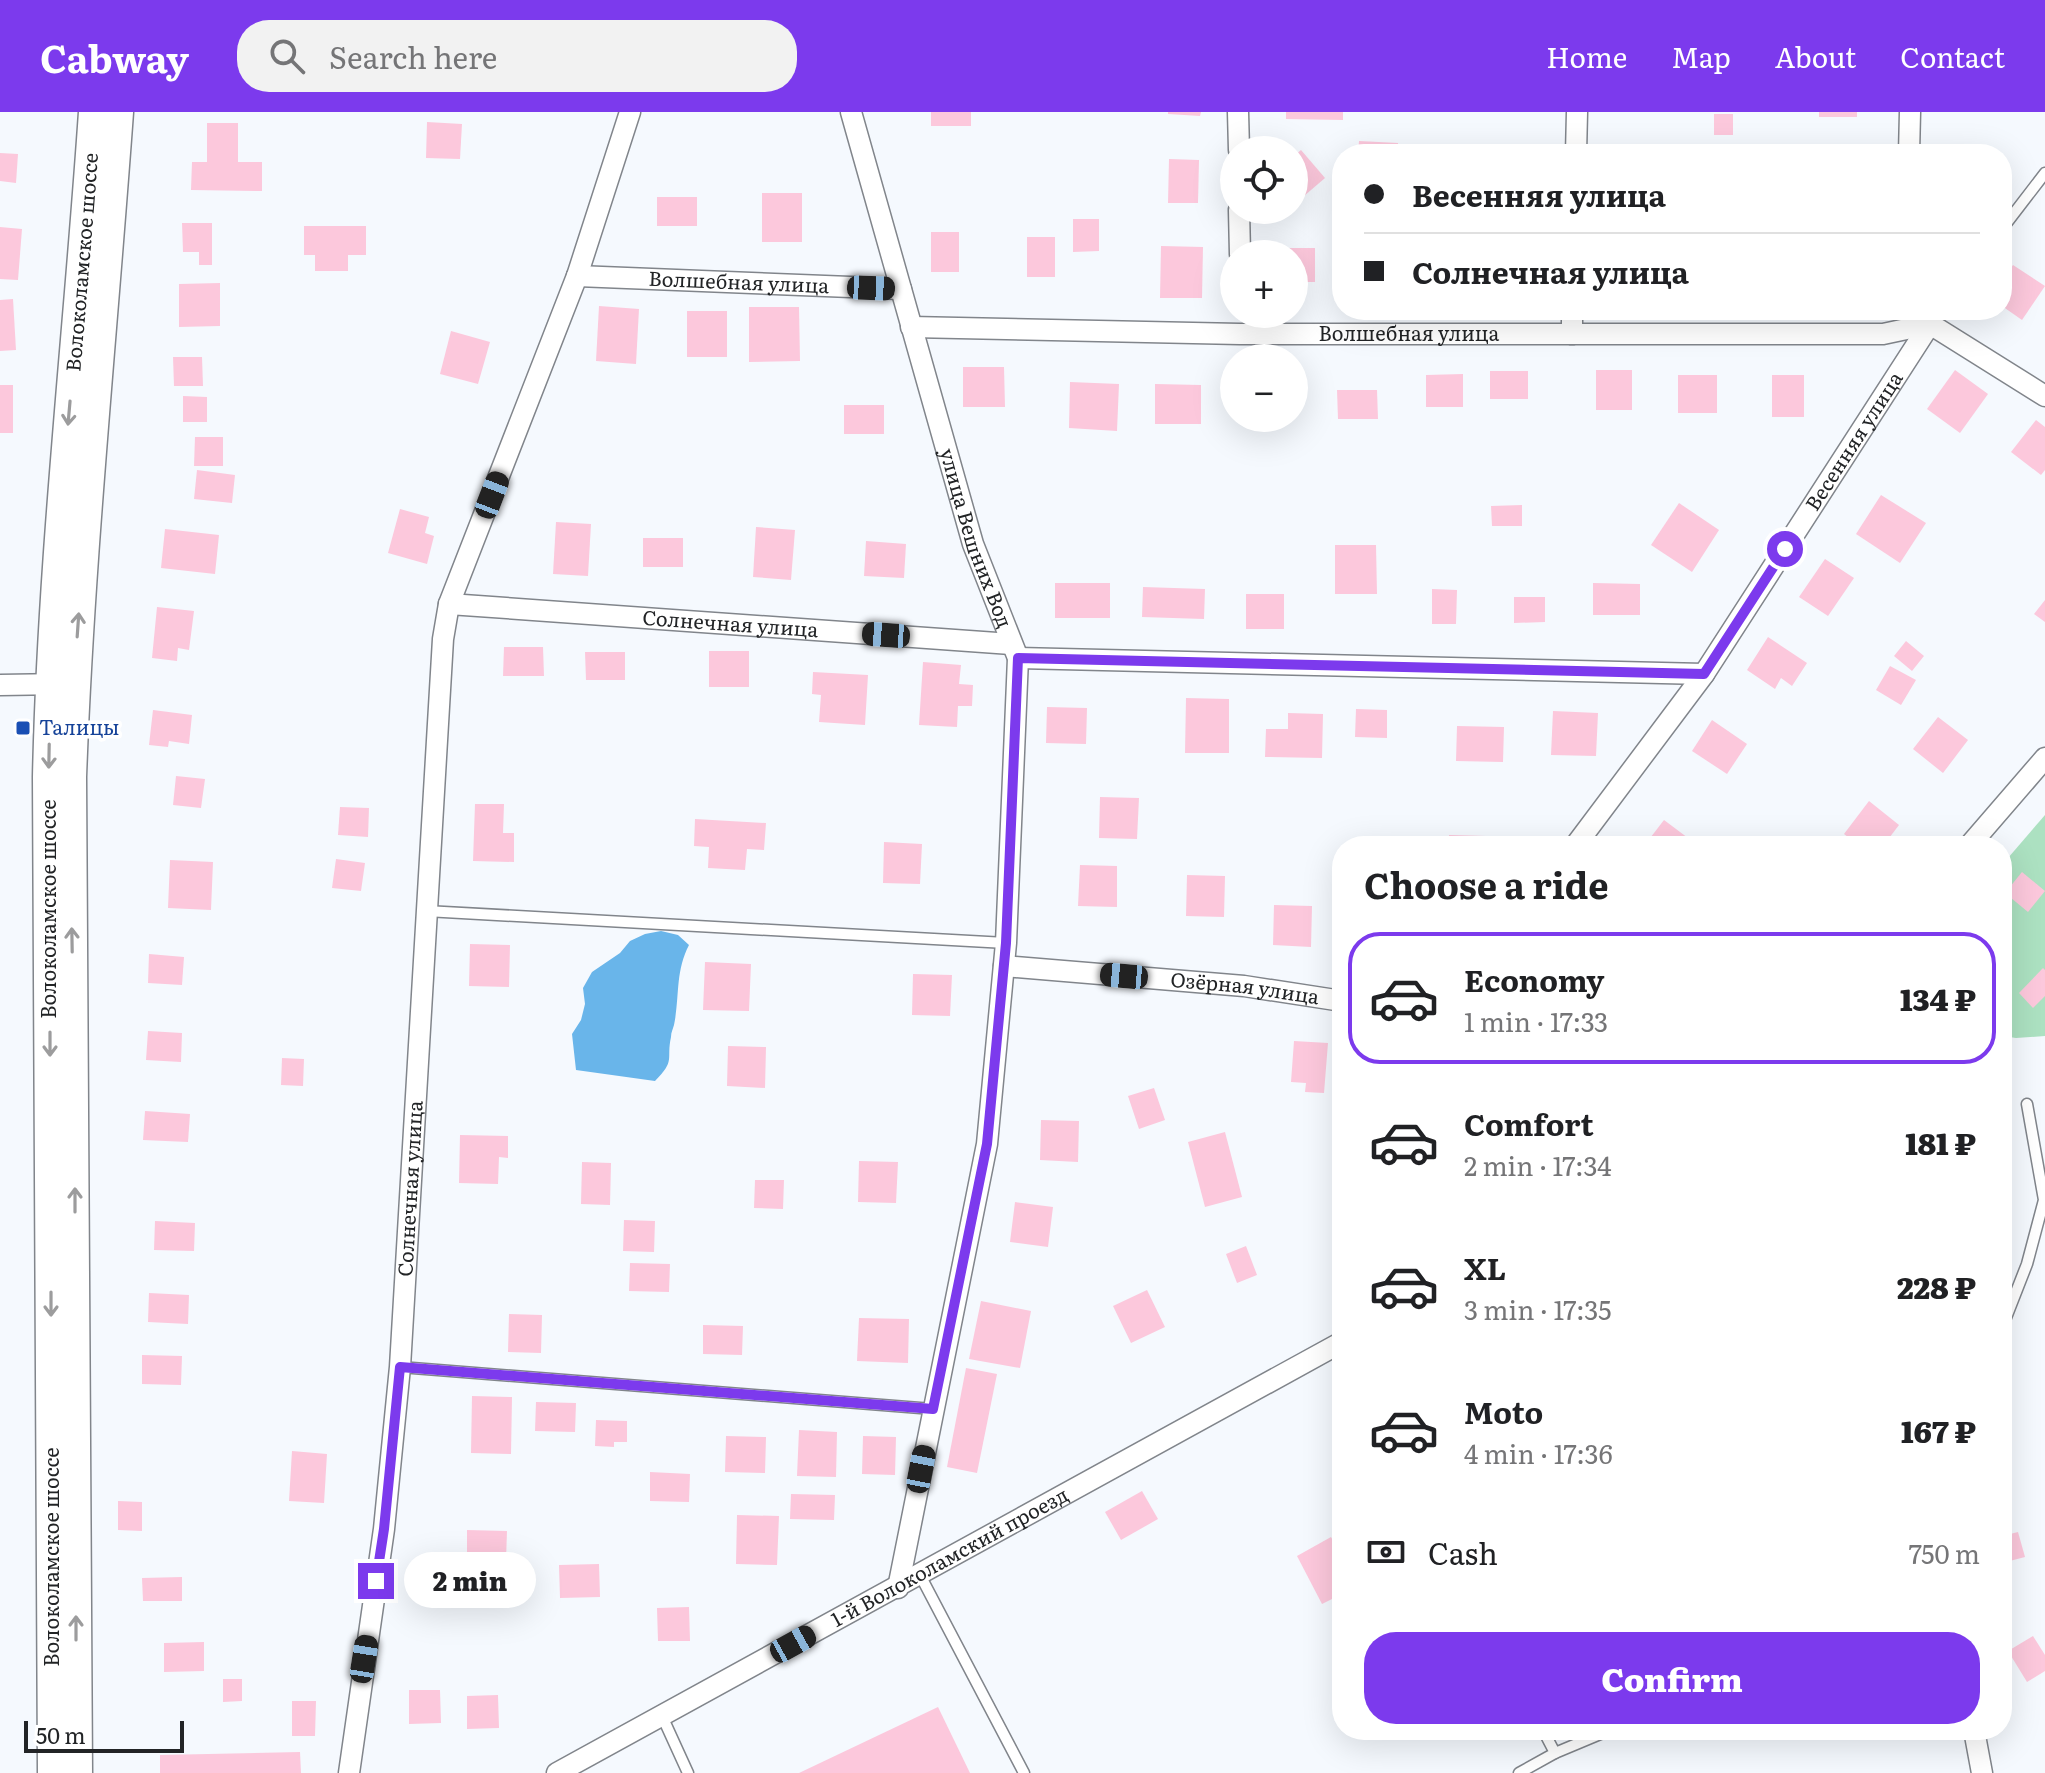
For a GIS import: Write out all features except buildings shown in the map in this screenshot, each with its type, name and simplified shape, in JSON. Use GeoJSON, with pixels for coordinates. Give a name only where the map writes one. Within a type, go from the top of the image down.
{"type":"FeatureCollection","features":[{"type":"Feature","properties":{"kind":"main road","name":"Волоколамское шоссе"},"geometry":{"type":"LineString","coordinates":[[62,684],[63,489],[94,112]]}},
{"type":"Feature","properties":{"kind":"main road","name":"Волоколамское шоссе"},"geometry":{"type":"LineString","coordinates":[[65,1707],[48,777],[87,493],[118,112]]}},
{"type":"Feature","properties":{"kind":"main road"},"geometry":{"type":"LineString","coordinates":[[53,1773],[65,1707]]}},
{"type":"Feature","properties":{"kind":"main road"},"geometry":{"type":"LineString","coordinates":[[65,1707],[77,1773]]}},
{"type":"Feature","properties":{"kind":"street","name":"Солнечная улица"},"geometry":{"type":"LineString","coordinates":[[349,1773],[384,1529],[400,1367],[443,639],[449,604],[577,276],[630,112]]}},
{"type":"Feature","properties":{"kind":"street","name":"улица Вешних Вод"},"geometry":{"type":"LineString","coordinates":[[851,112],[973,544],[1014,651],[1006,943],[987,1144],[898,1588]]}},
{"type":"Feature","properties":{"kind":"street"},"geometry":{"type":"LineString","coordinates":[[1238,112],[1239,136]]}},
{"type":"Feature","properties":{"kind":"street"},"geometry":{"type":"LineString","coordinates":[[1576,144],[1577,112]]}},
{"type":"Feature","properties":{"kind":"street"},"geometry":{"type":"LineString","coordinates":[[1909,144],[1910,112]]}},
{"type":"Feature","properties":{"kind":"street","name":"Волшебная улица"},"geometry":{"type":"LineString","coordinates":[[577,276],[901,289]]}},
{"type":"Feature","properties":{"kind":"street"},"geometry":{"type":"LineString","coordinates":[[1572,320],[1572,334]]}},
{"type":"Feature","properties":{"kind":"street","name":"Волшебная улица"},"geometry":{"type":"LineString","coordinates":[[1308,326],[1572,334],[1883,334],[1906,320],[1933,321]]}},
{"type":"Feature","properties":{"kind":"street"},"geometry":{"type":"LineString","coordinates":[[1933,321],[2045,396]]}},
{"type":"Feature","properties":{"kind":"street","name":"Весенняя улица"},"geometry":{"type":"LineString","coordinates":[[1582,836],[1704,674],[1933,321]]}},
{"type":"Feature","properties":{"kind":"street","name":"Волшебная улица"},"geometry":{"type":"LineString","coordinates":[[911,327],[1220,324]]}},
{"type":"Feature","properties":{"kind":"street","name":"Солнечная улица"},"geometry":{"type":"LineString","coordinates":[[449,604],[1014,651],[1704,674]]}},
{"type":"Feature","properties":{"kind":"street"},"geometry":{"type":"LineString","coordinates":[[0,685],[62,684]]}},
{"type":"Feature","properties":{"kind":"street"},"geometry":{"type":"LineString","coordinates":[[1978,836],[2045,758]]}},
{"type":"Feature","properties":{"kind":"street","name":"Озёрная улица"},"geometry":{"type":"LineString","coordinates":[[1004,966],[1244,986],[1332,999]]}},
{"type":"Feature","properties":{"kind":"street","name":"1-й Волоколамский проезд"},"geometry":{"type":"LineString","coordinates":[[557,1773],[1332,1348]]}},
{"type":"Feature","properties":{"kind":"street"},"geometry":{"type":"LineString","coordinates":[[1976,1740],[1982,1773]]}},
{"type":"Feature","properties":{"kind":"lane"},"geometry":{"type":"LineString","coordinates":[[2012,216],[2045,173]]}},
{"type":"Feature","properties":{"kind":"lane"},"geometry":{"type":"LineString","coordinates":[[426,911],[1006,943]]}},
{"type":"Feature","properties":{"kind":"lane"},"geometry":{"type":"LineString","coordinates":[[2012,1302],[2027,1264],[2044,1200],[2027,1104]]}},
{"type":"Feature","properties":{"kind":"lane"},"geometry":{"type":"LineString","coordinates":[[400,1367],[933,1409]]}},
{"type":"Feature","properties":{"kind":"lane"},"geometry":{"type":"LineString","coordinates":[[920,1575],[1024,1773]]}},
{"type":"Feature","properties":{"kind":"lane"},"geometry":{"type":"LineString","coordinates":[[662,1716],[688,1773]]}},
{"type":"Feature","properties":{"kind":"lane"},"geometry":{"type":"LineString","coordinates":[[1548,1740],[1555,1753]]}},
{"type":"Feature","properties":{"kind":"lane"},"geometry":{"type":"LineString","coordinates":[[1519,1773],[1586,1740]]}},
{"type":"Feature","properties":{"kind":"green space"},"geometry":{"type":"Polygon","coordinates":[[[2045,815],[2045,1036],[2012,1037],[2012,853],[2045,815]]]}},
{"type":"Feature","properties":{"kind":"water"},"geometry":{"type":"Polygon","coordinates":[[[661,931],[678,935],[689,945],[680,975],[666,1068],[655,1081],[576,1070],[572,1034],[581,1020],[585,1004],[583,988],[592,972],[620,953],[630,941],[661,931]]]}},
{"type":"Feature","properties":{"kind":"place","name":"Талицы"},"geometry":{"type":"Point","coordinates":[23,728]}},
{"type":"Feature","properties":{"kind":"route"},"geometry":{"type":"LineString","coordinates":[[376,1581],[400,1367],[933,1409],[987,1144],[1006,943],[1018,658],[1704,674],[1785,549]]}}]}
